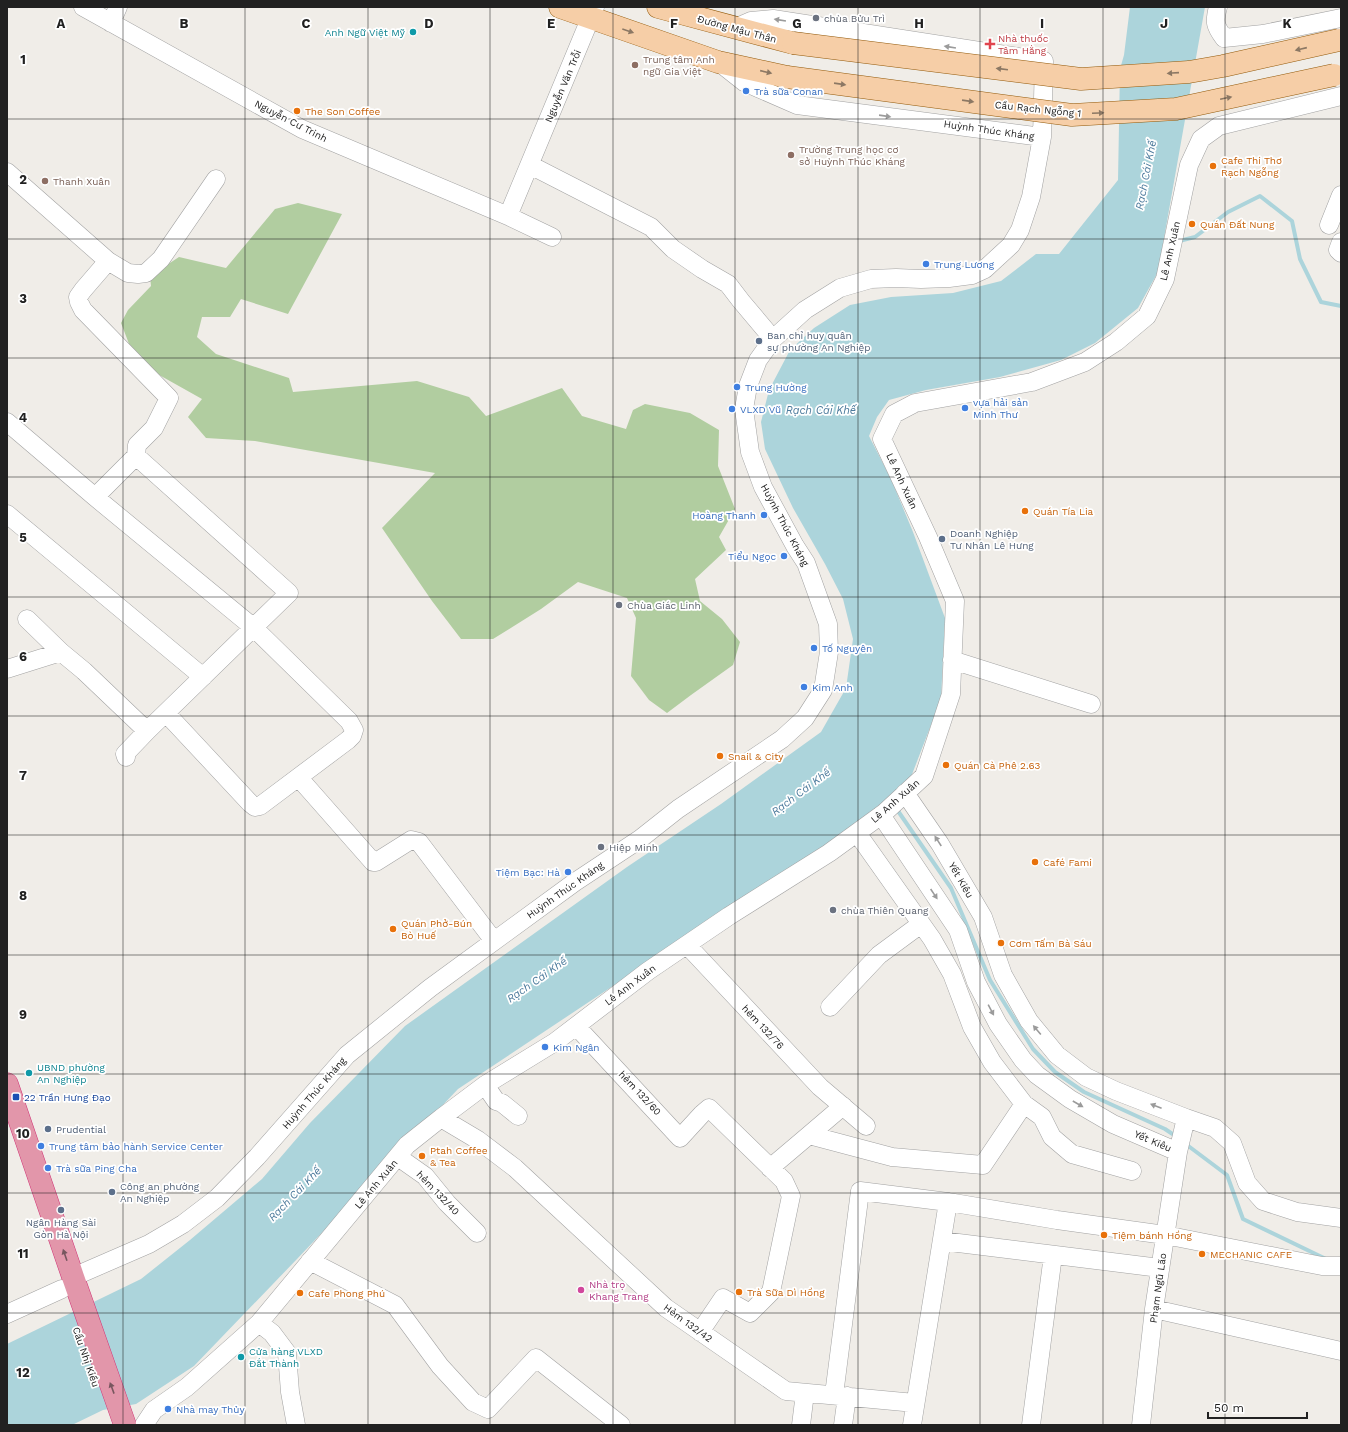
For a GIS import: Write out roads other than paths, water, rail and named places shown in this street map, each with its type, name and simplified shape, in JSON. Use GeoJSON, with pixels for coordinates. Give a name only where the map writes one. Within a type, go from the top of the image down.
{"type":"FeatureCollection","features":[{"type":"Feature","properties":{"kind":"highway"},"geometry":{"type":"LineString","coordinates":[[7,1084],[71,1286]]}},
{"type":"Feature","properties":{"kind":"highway"},"geometry":{"type":"LineString","coordinates":[[7,1130],[71,1286]]}},
{"type":"Feature","properties":{"kind":"highway","name":"Cầu Nhị Kiều"},"geometry":{"type":"LineString","coordinates":[[71,1286],[110,1425]]}},
{"type":"Feature","properties":{"kind":"highway","name":"Cầu Nhị Kiều"},"geometry":{"type":"LineString","coordinates":[[71,1286],[125,1425]]}},
{"type":"Feature","properties":{"kind":"main road"},"geometry":{"type":"LineString","coordinates":[[560,7],[593,13],[718,62]]}},
{"type":"Feature","properties":{"kind":"main road","name":"Đường Mậu Thân"},"geometry":{"type":"LineString","coordinates":[[658,7],[793,44],[1081,79],[1189,72],[1340,40]]}},
{"type":"Feature","properties":{"kind":"main road","name":"Cầu Rạch Ngỗng 1"},"geometry":{"type":"LineString","coordinates":[[718,62],[787,77],[1072,115],[1176,109],[1338,74]]}},
{"type":"Feature","properties":{"kind":"street","name":"Nguyễn Cư Trinh"},"geometry":{"type":"LineString","coordinates":[[83,7],[114,15],[302,129],[508,216],[552,237]]}},
{"type":"Feature","properties":{"kind":"street","name":"Nguyễn Văn Trỗi"},"geometry":{"type":"LineString","coordinates":[[530,165],[593,13]]}},
{"type":"Feature","properties":{"kind":"street"},"geometry":{"type":"LineString","coordinates":[[1217,13],[1216,25],[1224,38],[1263,34],[1341,18]]}},
{"type":"Feature","properties":{"kind":"street"},"geometry":{"type":"LineString","coordinates":[[735,28],[751,20],[773,19],[1044,61],[1042,137]]}},
{"type":"Feature","properties":{"kind":"street","name":"Huỳnh Thúc Kháng"},"geometry":{"type":"LineString","coordinates":[[7,1314],[71,1286],[183,1224],[217,1198],[257,1157],[347,1055],[430,988],[575,882],[640,839],[678,810],[782,739],[805,718],[824,690],[828,652],[828,624],[806,563],[795,546],[763,487],[750,452],[744,409],[748,386],[758,360],[773,339],[805,310],[840,288],[871,279],[921,279],[972,276],[985,269],[1012,245],[1020,230],[1031,197],[1042,137],[797,105],[744,82],[718,62]]}},
{"type":"Feature","properties":{"kind":"street","name":"Lê Anh Xuân"},"geometry":{"type":"LineString","coordinates":[[144,1425],[154,1410],[187,1387],[259,1323],[407,1146],[486,1085],[555,1042],[648,971],[729,916],[829,853],[881,816],[924,776],[951,694],[954,601],[928,537],[882,439],[894,414],[915,402],[1032,382],[1085,362],[1116,342],[1147,316],[1165,279],[1189,165],[1201,139],[1219,126],[1341,96]]}},
{"type":"Feature","properties":{"kind":"street"},"geometry":{"type":"LineString","coordinates":[[508,216],[530,165],[651,226],[673,249],[702,269],[728,284],[773,339]]}},
{"type":"Feature","properties":{"kind":"street"},"geometry":{"type":"LineString","coordinates":[[7,172],[108,261],[128,273],[138,274],[146,273],[161,259],[216,180]]}},
{"type":"Feature","properties":{"kind":"street"},"geometry":{"type":"LineString","coordinates":[[1329,225],[1341,195]]}},
{"type":"Feature","properties":{"kind":"street"},"geometry":{"type":"LineString","coordinates":[[1341,242],[1338,250],[1341,253]]}},
{"type":"Feature","properties":{"kind":"street"},"geometry":{"type":"LineString","coordinates":[[95,497],[136,456],[137,445],[154,428],[170,398],[83,310],[79,302],[78,297],[82,290],[108,261]]}},
{"type":"Feature","properties":{"kind":"street"},"geometry":{"type":"LineString","coordinates":[[7,422],[95,497],[254,628],[348,721],[354,730],[352,736],[348,740],[299,778],[260,806],[255,807],[166,713]]}},
{"type":"Feature","properties":{"kind":"street"},"geometry":{"type":"LineString","coordinates":[[126,758],[125,754],[147,731],[254,628],[288,593],[136,456]]}},
{"type":"Feature","properties":{"kind":"street"},"geometry":{"type":"LineString","coordinates":[[7,514],[202,677]]}},
{"type":"Feature","properties":{"kind":"street"},"geometry":{"type":"LineString","coordinates":[[27,619],[147,731]]}},
{"type":"Feature","properties":{"kind":"street"},"geometry":{"type":"LineString","coordinates":[[7,669],[61,652]]}},
{"type":"Feature","properties":{"kind":"street"},"geometry":{"type":"LineString","coordinates":[[952,660],[1092,704]]}},
{"type":"Feature","properties":{"kind":"street"},"geometry":{"type":"LineString","coordinates":[[299,778],[373,862],[376,862],[411,840],[416,840],[419,842],[494,941]]}},
{"type":"Feature","properties":{"kind":"street","name":"Yết Kiêu"},"geometry":{"type":"LineString","coordinates":[[881,816],[959,930],[976,982],[998,1024],[1023,1060],[1070,1099],[1113,1124],[1178,1152],[1186,1118],[1116,1091],[1086,1077],[1056,1057],[1029,1021],[1003,975],[979,919],[940,844],[905,793]]}},
{"type":"Feature","properties":{"kind":"street"},"geometry":{"type":"LineString","coordinates":[[857,833],[932,939],[952,974],[972,1027],[992,1062],[1024,1104],[1042,1117],[1052,1137],[1072,1154],[1132,1171]]}},
{"type":"Feature","properties":{"kind":"street"},"geometry":{"type":"LineString","coordinates":[[959,930],[979,919]]}},
{"type":"Feature","properties":{"kind":"street"},"geometry":{"type":"LineString","coordinates":[[830,1007],[879,955],[921,924]]}},
{"type":"Feature","properties":{"kind":"street","name":"hẻm 132/76"},"geometry":{"type":"LineString","coordinates":[[687,945],[820,1087],[866,1126]]}},
{"type":"Feature","properties":{"kind":"street","name":"hẻm 132/60"},"geometry":{"type":"LineString","coordinates":[[576,1026],[680,1138],[709,1108],[770,1168]]}},
{"type":"Feature","properties":{"kind":"street"},"geometry":{"type":"LineString","coordinates":[[1039,1073],[1056,1057]]}},
{"type":"Feature","properties":{"kind":"street"},"geometry":{"type":"LineString","coordinates":[[486,1085],[496,1101],[502,1103],[518,1116]]}},
{"type":"Feature","properties":{"kind":"street"},"geometry":{"type":"LineString","coordinates":[[809,1135],[892,1157],[983,1165],[1024,1104]]}},
{"type":"Feature","properties":{"kind":"street"},"geometry":{"type":"LineString","coordinates":[[700,1332],[723,1298],[750,1313],[772,1292],[792,1196],[784,1181],[770,1168],[843,1106]]}},
{"type":"Feature","properties":{"kind":"street","name":"Hẻm 132/42"},"geometry":{"type":"LineString","coordinates":[[442,1118],[478,1140],[515,1168],[666,1308],[786,1391],[915,1403]]}},
{"type":"Feature","properties":{"kind":"street"},"geometry":{"type":"LineString","coordinates":[[1186,1118],[1215,1128],[1232,1143],[1247,1183],[1263,1201],[1297,1212],[1341,1218]]}},
{"type":"Feature","properties":{"kind":"street","name":"Phạm Ngũ Lão"},"geometry":{"type":"LineString","coordinates":[[1141,1425],[1154,1309],[1178,1152]]}},
{"type":"Feature","properties":{"kind":"street","name":"hẻm 132/40"},"geometry":{"type":"LineString","coordinates":[[398,1157],[424,1176],[447,1203],[477,1233]]}},
{"type":"Feature","properties":{"kind":"street"},"geometry":{"type":"LineString","coordinates":[[843,1425],[840,1396],[860,1191],[948,1202],[1057,1220],[1165,1235],[1322,1266],[1341,1266]]}},
{"type":"Feature","properties":{"kind":"street"},"geometry":{"type":"LineString","coordinates":[[912,1425],[948,1202]]}},
{"type":"Feature","properties":{"kind":"street"},"geometry":{"type":"LineString","coordinates":[[942,1242],[1160,1268]]}},
{"type":"Feature","properties":{"kind":"street"},"geometry":{"type":"LineString","coordinates":[[1031,1425],[1053,1255]]}},
{"type":"Feature","properties":{"kind":"street"},"geometry":{"type":"LineString","coordinates":[[310,1261],[395,1305],[440,1366],[474,1402],[488,1409],[536,1358],[621,1425]]}},
{"type":"Feature","properties":{"kind":"street"},"geometry":{"type":"LineString","coordinates":[[1154,1309],[1341,1351]]}},
{"type":"Feature","properties":{"kind":"street"},"geometry":{"type":"LineString","coordinates":[[259,1323],[272,1334],[287,1353],[290,1375],[290,1392],[296,1425]]}},
{"type":"Feature","properties":{"kind":"street"},"geometry":{"type":"LineString","coordinates":[[801,1425],[805,1393]]}},
{"type":"Feature","properties":{"kind":"water","name":"Rạch Cái Khế"},"geometry":{"type":"Polygon","coordinates":[[[1130,7],[1205,7],[1158,272],[1138,308],[1095,343],[1061,360],[1000,377],[926,390],[889,400],[877,417],[869,436],[891,479],[913,532],[945,618],[941,699],[911,777],[892,803],[828,843],[458,1089],[194,1366],[136,1404],[103,1410],[72,1425],[7,1425],[7,1344],[141,1279],[262,1179],[310,1123],[405,1026],[627,867],[721,804],[821,732],[846,688],[853,639],[843,599],[793,508],[765,449],[761,422],[769,390],[790,350],[814,328],[850,305],[891,297],[953,293],[1001,281],[1036,254],[1059,254],[1118,180],[1120,69],[1124,55],[1130,7]]]}},
{"type":"Feature","properties":{"kind":"waterway"},"geometry":{"type":"LineString","coordinates":[[1179,241],[1195,237],[1228,212],[1260,196],[1292,221],[1300,259],[1321,302],[1341,306]]}},
{"type":"Feature","properties":{"kind":"waterway"},"geometry":{"type":"LineString","coordinates":[[898,811],[951,888],[990,980],[1033,1049],[1055,1072],[1084,1092],[1165,1129],[1174,1135]]}},
{"type":"Feature","properties":{"kind":"waterway"},"geometry":{"type":"LineString","coordinates":[[1187,1145],[1227,1175],[1243,1219],[1326,1259]]}},
{"type":"Feature","properties":{"kind":"place","name":"chùa Bửu Trì"},"geometry":{"type":"Point","coordinates":[816,18]}},
{"type":"Feature","properties":{"kind":"place","name":"Anh Ngữ Việt Mỹ"},"geometry":{"type":"Point","coordinates":[413,32]}},
{"type":"Feature","properties":{"kind":"place","name":"Nhà thuốc Tâm Hằng"},"geometry":{"type":"Point","coordinates":[990,44]}},
{"type":"Feature","properties":{"kind":"place","name":"Trung tâm Anh ngữ Gia Việt"},"geometry":{"type":"Point","coordinates":[635,65]}},
{"type":"Feature","properties":{"kind":"place","name":"Trà sữa Conan"},"geometry":{"type":"Point","coordinates":[746,91]}},
{"type":"Feature","properties":{"kind":"place","name":"The Son Coffee"},"geometry":{"type":"Point","coordinates":[297,111]}},
{"type":"Feature","properties":{"kind":"place","name":"Trường Trung học cơ sở Huỳnh Thúc Kháng"},"geometry":{"type":"Point","coordinates":[791,155]}},
{"type":"Feature","properties":{"kind":"place","name":"Cafe Thi Thơ Rạch Ngỗng"},"geometry":{"type":"Point","coordinates":[1213,166]}},
{"type":"Feature","properties":{"kind":"place","name":"Thanh Xuân"},"geometry":{"type":"Point","coordinates":[45,181]}},
{"type":"Feature","properties":{"kind":"place","name":"Quán Đất Nung"},"geometry":{"type":"Point","coordinates":[1192,224]}},
{"type":"Feature","properties":{"kind":"place","name":"Trung Lương"},"geometry":{"type":"Point","coordinates":[926,264]}},
{"type":"Feature","properties":{"kind":"place","name":"Ban chỉ huy quân sự phường An Nghiệp"},"geometry":{"type":"Point","coordinates":[759,341]}},
{"type":"Feature","properties":{"kind":"place","name":"Trung Hường"},"geometry":{"type":"Point","coordinates":[737,387]}},
{"type":"Feature","properties":{"kind":"place","name":"vựa hải sản Minh Thư"},"geometry":{"type":"Point","coordinates":[965,408]}},
{"type":"Feature","properties":{"kind":"place","name":"VLXD Vũ"},"geometry":{"type":"Point","coordinates":[732,409]}},
{"type":"Feature","properties":{"kind":"place","name":"Quán Tía Lia"},"geometry":{"type":"Point","coordinates":[1025,511]}},
{"type":"Feature","properties":{"kind":"place","name":"Hoàng Thanh"},"geometry":{"type":"Point","coordinates":[764,515]}},
{"type":"Feature","properties":{"kind":"place","name":"Doanh Nghiệp Tư Nhân Lê Hưng"},"geometry":{"type":"Point","coordinates":[942,539]}},
{"type":"Feature","properties":{"kind":"place","name":"Tiểu Ngọc"},"geometry":{"type":"Point","coordinates":[784,556]}},
{"type":"Feature","properties":{"kind":"place","name":"Chùa Giác Linh"},"geometry":{"type":"Point","coordinates":[619,605]}},
{"type":"Feature","properties":{"kind":"place","name":"Tố Nguyên"},"geometry":{"type":"Point","coordinates":[814,648]}},
{"type":"Feature","properties":{"kind":"place","name":"Kim Anh"},"geometry":{"type":"Point","coordinates":[804,687]}},
{"type":"Feature","properties":{"kind":"place","name":"Snail & City"},"geometry":{"type":"Point","coordinates":[720,756]}},
{"type":"Feature","properties":{"kind":"place","name":"Quán Cà Phê 2.63"},"geometry":{"type":"Point","coordinates":[946,765]}},
{"type":"Feature","properties":{"kind":"place","name":"Hiệp Minh"},"geometry":{"type":"Point","coordinates":[601,847]}},
{"type":"Feature","properties":{"kind":"place","name":"Café Fami"},"geometry":{"type":"Point","coordinates":[1035,862]}},
{"type":"Feature","properties":{"kind":"place","name":"Tiệm Bạc: Hà"},"geometry":{"type":"Point","coordinates":[568,872]}},
{"type":"Feature","properties":{"kind":"place","name":"chùa Thiên Quang"},"geometry":{"type":"Point","coordinates":[833,910]}},
{"type":"Feature","properties":{"kind":"place","name":"Quán Phở-Bún Bò Huế"},"geometry":{"type":"Point","coordinates":[393,929]}},
{"type":"Feature","properties":{"kind":"place","name":"Cơm Tấm Bà Sáu"},"geometry":{"type":"Point","coordinates":[1001,943]}},
{"type":"Feature","properties":{"kind":"place","name":"Kim Ngân"},"geometry":{"type":"Point","coordinates":[545,1047]}},
{"type":"Feature","properties":{"kind":"place","name":"UBND phường An Nghiệp"},"geometry":{"type":"Point","coordinates":[29,1073]}},
{"type":"Feature","properties":{"kind":"place","name":"22 Trần Hưng Đạo"},"geometry":{"type":"Point","coordinates":[16,1097]}},
{"type":"Feature","properties":{"kind":"place","name":"Prudential"},"geometry":{"type":"Point","coordinates":[48,1129]}},
{"type":"Feature","properties":{"kind":"place","name":"Trung tâm bảo hành Service Center"},"geometry":{"type":"Point","coordinates":[41,1146]}},
{"type":"Feature","properties":{"kind":"place","name":"Ptah Coffee & Tea"},"geometry":{"type":"Point","coordinates":[422,1156]}},
{"type":"Feature","properties":{"kind":"place","name":"Trà sữa Ping Cha"},"geometry":{"type":"Point","coordinates":[48,1168]}},
{"type":"Feature","properties":{"kind":"place","name":"Công an phường An Nghiệp"},"geometry":{"type":"Point","coordinates":[112,1192]}},
{"type":"Feature","properties":{"kind":"place","name":"Ngân Hàng Sài Gòn Hà Nội"},"geometry":{"type":"Point","coordinates":[61,1210]}},
{"type":"Feature","properties":{"kind":"place","name":"Tiệm bánh Hồng"},"geometry":{"type":"Point","coordinates":[1104,1235]}},
{"type":"Feature","properties":{"kind":"place","name":"MECHANIC CAFE"},"geometry":{"type":"Point","coordinates":[1202,1254]}},
{"type":"Feature","properties":{"kind":"place","name":"Nhà trọ Khang Trang"},"geometry":{"type":"Point","coordinates":[581,1290]}},
{"type":"Feature","properties":{"kind":"place","name":"Trà Sữa Dì Hồng"},"geometry":{"type":"Point","coordinates":[739,1292]}},
{"type":"Feature","properties":{"kind":"place","name":"Cafe Phong Phú"},"geometry":{"type":"Point","coordinates":[300,1293]}},
{"type":"Feature","properties":{"kind":"place","name":"Cửa hàng VLXD Đắt Thành"},"geometry":{"type":"Point","coordinates":[241,1357]}},
{"type":"Feature","properties":{"kind":"place","name":"Nhà may Thủy"},"geometry":{"type":"Point","coordinates":[168,1409]}}]}
